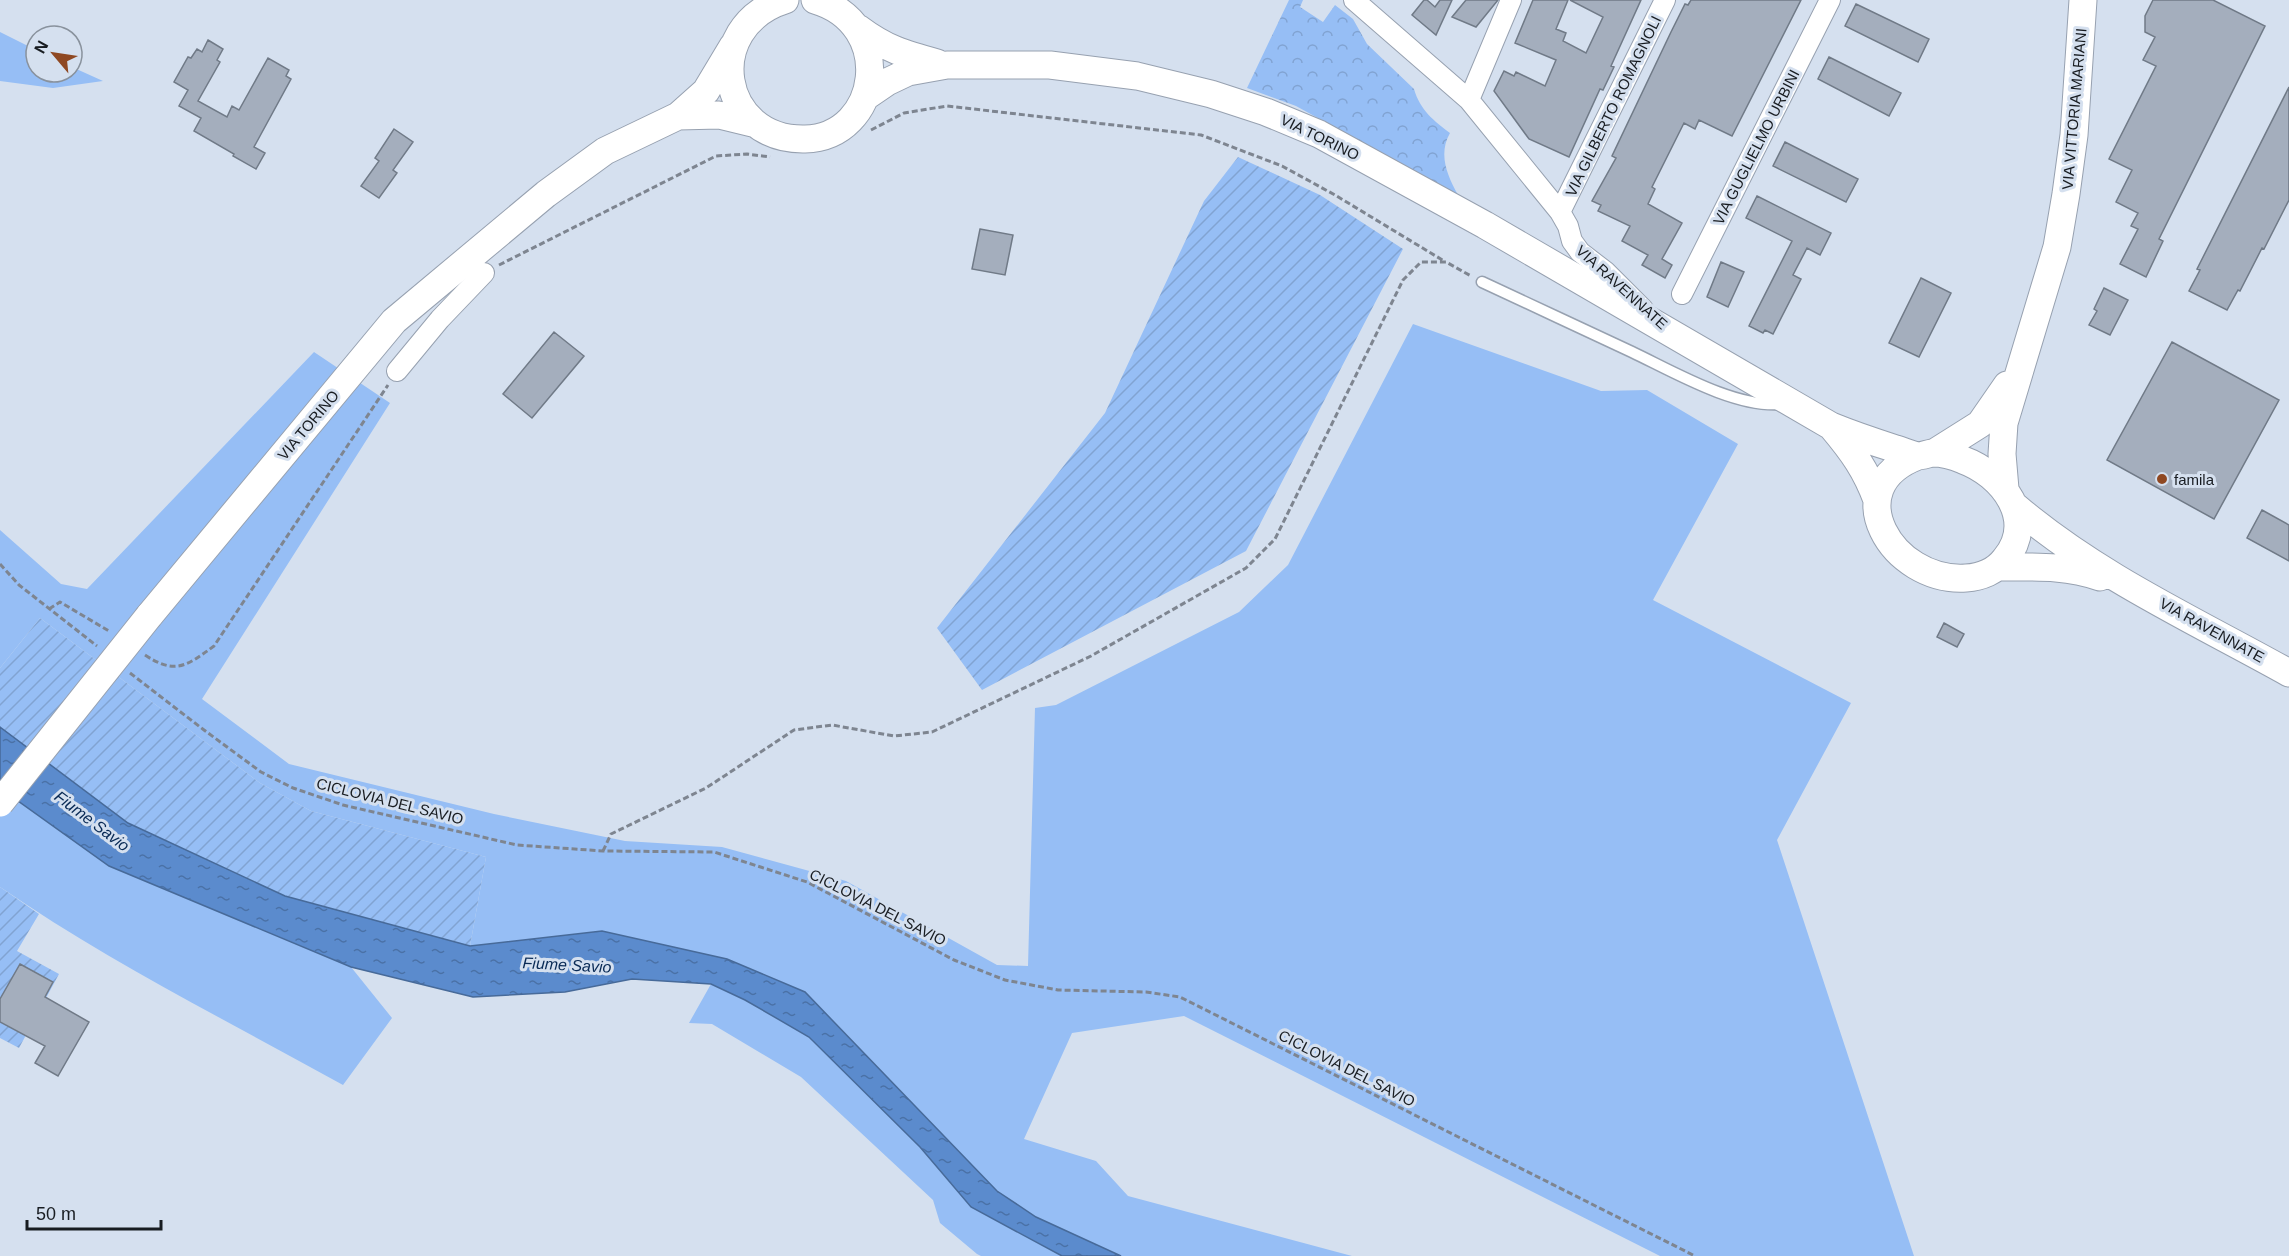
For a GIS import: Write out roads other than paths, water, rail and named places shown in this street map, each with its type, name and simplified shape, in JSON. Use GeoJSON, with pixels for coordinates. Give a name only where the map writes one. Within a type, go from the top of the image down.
{"type":"FeatureCollection","features":[{"type":"Feature","properties":{"kind":"main road"},"geometry":{"type":"LineString","coordinates":[[755,8],[785,0]]}},
{"type":"Feature","properties":{"kind":"main road","name":"VIA VITTORIA MARIANI"},"geometry":{"type":"LineString","coordinates":[[2011,498],[2002,454],[2004,423],[2057,247],[2074,135],[2084,0]]}},
{"type":"Feature","properties":{"kind":"main road","name":"VIA TORINO"},"geometry":{"type":"LineString","coordinates":[[823,1],[845,14],[879,44],[903,54],[947,65]]}},
{"type":"Feature","properties":{"kind":"main road","name":"VIA TORINO"},"geometry":{"type":"LineString","coordinates":[[0,803],[149,616],[394,321],[546,194],[605,152],[678,116],[706,91],[755,8]]}},
{"type":"Feature","properties":{"kind":"main road"},"geometry":{"type":"LineString","coordinates":[[733,46],[729,67],[732,89],[741,108],[756,124],[772,134],[789,139],[807,139],[826,135],[842,126],[855,113],[865,97],[871,74],[868,49],[858,27]]}},
{"type":"Feature","properties":{"kind":"main road","name":"VIA TORINO"},"geometry":{"type":"LineString","coordinates":[[865,97],[887,82],[908,72],[947,65],[1050,64],[1137,76],[1211,94],[1266,112],[1319,134],[1485,225],[1657,324]]}},
{"type":"Feature","properties":{"kind":"main road","name":"VIA TORINO"},"geometry":{"type":"LineString","coordinates":[[678,116],[719,115],[756,124]]}},
{"type":"Feature","properties":{"kind":"main road","name":"VIA RAVENNATE"},"geometry":{"type":"LineString","coordinates":[[1657,324],[1831,426],[1870,441],[1926,454]]}},
{"type":"Feature","properties":{"kind":"main road","name":"VIA VITTORIA MARIANI"},"geometry":{"type":"LineString","coordinates":[[1926,454],[1980,424],[2025,356]]}},
{"type":"Feature","properties":{"kind":"main road","name":"VIA RAVENNATE"},"geometry":{"type":"LineString","coordinates":[[1831,426],[1856,456],[1868,476],[1877,500]]}},
{"type":"Feature","properties":{"kind":"main road"},"geometry":{"type":"LineString","coordinates":[[1926,454],[1974,464],[1986,471],[2011,498],[2018,526],[2016,542],[2008,557],[1998,567],[1976,577],[1954,579],[1931,574],[1911,565],[1897,552],[1886,537],[1879,518],[1877,500],[1889,473],[1902,462],[1926,454]]}},
{"type":"Feature","properties":{"kind":"main road","name":"VIA RAVENNATE"},"geometry":{"type":"LineString","coordinates":[[2011,498],[2068,548],[2134,588],[2289,673]]}},
{"type":"Feature","properties":{"kind":"main road","name":"VIA RAVENNATE"},"geometry":{"type":"LineString","coordinates":[[1998,567],[2082,570],[2134,588]]}},
{"type":"Feature","properties":{"kind":"street","name":"VIA RAVENNATE"},"geometry":{"type":"LineString","coordinates":[[1354,0],[1469,100],[1560,212],[1580,252],[1606,272],[1657,324]]}},
{"type":"Feature","properties":{"kind":"street"},"geometry":{"type":"LineString","coordinates":[[1469,100],[1511,0]]}},
{"type":"Feature","properties":{"kind":"street","name":"VIA GILBERTO ROMAGNOLI"},"geometry":{"type":"LineString","coordinates":[[1560,212],[1665,0]]}},
{"type":"Feature","properties":{"kind":"street","name":"VIA GUGLIELMO URBINI"},"geometry":{"type":"LineString","coordinates":[[1682,294],[1830,0]]}},
{"type":"Feature","properties":{"kind":"street"},"geometry":{"type":"LineString","coordinates":[[397,371],[440,319],[484,273]]}},
{"type":"Feature","properties":{"kind":"street"},"geometry":{"type":"LineString","coordinates":[[440,319],[446,290],[444,279]]}},
{"type":"Feature","properties":{"kind":"lane"},"geometry":{"type":"LineString","coordinates":[[1482,282],[1688,378],[1741,400],[1772,405],[1794,403]]}},
{"type":"Feature","properties":{"kind":"water","name":"Fiume Savio"},"geometry":{"type":"Polygon","coordinates":[[[0,727],[128,823],[285,896],[470,946],[602,931],[727,959],[805,992],[997,1191],[1036,1217],[1121,1256],[1062,1256],[971,1207],[920,1147],[809,1037],[745,1000],[711,984],[632,979],[565,992],[473,997],[351,967],[109,866],[0,788],[0,727]]]}},
{"type":"Feature","properties":{"kind":"place","name":"famila"},"geometry":{"type":"Point","coordinates":[2162,479]}}]}
